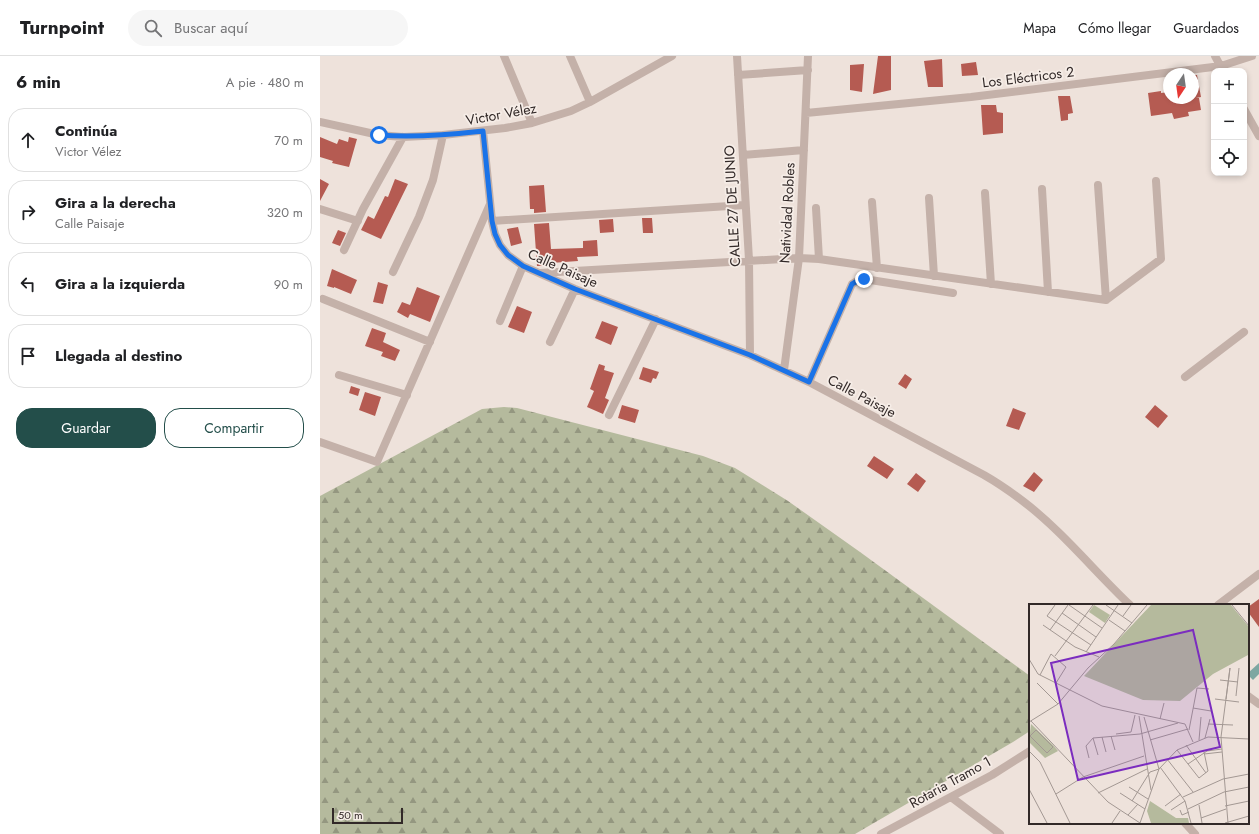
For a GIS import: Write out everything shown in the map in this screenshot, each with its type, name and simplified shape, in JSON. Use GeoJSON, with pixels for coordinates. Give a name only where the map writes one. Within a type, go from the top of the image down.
{"type":"FeatureCollection","features":[{"type":"Feature","properties":{"kind":"street"},"geometry":{"type":"LineString","coordinates":[[504,56],[532,123]]}},
{"type":"Feature","properties":{"kind":"street"},"geometry":{"type":"LineString","coordinates":[[570,56],[590,102]]}},
{"type":"Feature","properties":{"kind":"street","name":"CALLE 27 DE JUNIO"},"geometry":{"type":"LineString","coordinates":[[737,56],[749,260],[750,355]]}},
{"type":"Feature","properties":{"kind":"street","name":"Natividad Robles"},"geometry":{"type":"LineString","coordinates":[[784,370],[799,258],[808,56]]}},
{"type":"Feature","properties":{"kind":"street"},"geometry":{"type":"LineString","coordinates":[[1214,56],[1221,68]]}},
{"type":"Feature","properties":{"kind":"street","name":"Los Eléctricos 2"},"geometry":{"type":"LineString","coordinates":[[1224,68],[1252,56]]}},
{"type":"Feature","properties":{"kind":"street","name":"Victor Vélez"},"geometry":{"type":"LineString","coordinates":[[320,122],[379,135],[403,137],[483,131],[532,123],[553,117],[590,102],[669,57]]}},
{"type":"Feature","properties":{"kind":"street"},"geometry":{"type":"LineString","coordinates":[[738,75],[808,70]]}},
{"type":"Feature","properties":{"kind":"street","name":"Los Eléctricos 2"},"geometry":{"type":"LineString","coordinates":[[806,113],[971,97],[1211,70]]}},
{"type":"Feature","properties":{"kind":"street"},"geometry":{"type":"LineString","coordinates":[[1247,114],[1259,136]]}},
{"type":"Feature","properties":{"kind":"street","name":"Calle Paisaje"},"geometry":{"type":"LineString","coordinates":[[483,131],[492,221],[495,234],[500,245],[508,255],[523,266],[575,289],[750,355],[784,370],[1003,486],[1025,502],[1045,520],[1129,604]]}},
{"type":"Feature","properties":{"kind":"street"},"geometry":{"type":"LineString","coordinates":[[393,272],[419,217],[433,180],[443,135]]}},
{"type":"Feature","properties":{"kind":"street"},"geometry":{"type":"LineString","coordinates":[[344,250],[403,137]]}},
{"type":"Feature","properties":{"kind":"street"},"geometry":{"type":"LineString","coordinates":[[743,155],[804,150]]}},
{"type":"Feature","properties":{"kind":"street"},"geometry":{"type":"LineString","coordinates":[[537,273],[799,258],[819,259],[1106,300],[1161,259],[1156,180]]}},
{"type":"Feature","properties":{"kind":"street"},"geometry":{"type":"LineString","coordinates":[[1098,185],[1106,300]]}},
{"type":"Feature","properties":{"kind":"street"},"geometry":{"type":"LineString","coordinates":[[1042,189],[1048,292]]}},
{"type":"Feature","properties":{"kind":"street"},"geometry":{"type":"LineString","coordinates":[[985,193],[991,284]]}},
{"type":"Feature","properties":{"kind":"street"},"geometry":{"type":"LineString","coordinates":[[929,198],[934,276]]}},
{"type":"Feature","properties":{"kind":"street"},"geometry":{"type":"LineString","coordinates":[[872,202],[877,268]]}},
{"type":"Feature","properties":{"kind":"street"},"geometry":{"type":"LineString","coordinates":[[320,442],[377,462],[490,203]]}},
{"type":"Feature","properties":{"kind":"street"},"geometry":{"type":"LineString","coordinates":[[492,221],[746,205]]}},
{"type":"Feature","properties":{"kind":"street"},"geometry":{"type":"LineString","coordinates":[[816,208],[819,259]]}},
{"type":"Feature","properties":{"kind":"street"},"geometry":{"type":"LineString","coordinates":[[320,209],[358,221]]}},
{"type":"Feature","properties":{"kind":"street"},"geometry":{"type":"LineString","coordinates":[[500,321],[523,266]]}},
{"type":"Feature","properties":{"kind":"street"},"geometry":{"type":"LineString","coordinates":[[809,382],[852,284],[855,282],[864,279],[953,293]]}},
{"type":"Feature","properties":{"kind":"street"},"geometry":{"type":"LineString","coordinates":[[550,342],[575,289]]}},
{"type":"Feature","properties":{"kind":"street"},"geometry":{"type":"LineString","coordinates":[[323,299],[430,342]]}},
{"type":"Feature","properties":{"kind":"street"},"geometry":{"type":"LineString","coordinates":[[609,415],[656,319]]}},
{"type":"Feature","properties":{"kind":"street"},"geometry":{"type":"LineString","coordinates":[[1185,377],[1244,332]]}},
{"type":"Feature","properties":{"kind":"street"},"geometry":{"type":"LineString","coordinates":[[339,375],[407,395]]}},
{"type":"Feature","properties":{"kind":"street"},"geometry":{"type":"LineString","coordinates":[[1219,604],[1259,574]]}},
{"type":"Feature","properties":{"kind":"street","name":"Rotaria Tramo 1"},"geometry":{"type":"LineString","coordinates":[[881,834],[992,775],[1029,752]]}},
{"type":"Feature","properties":{"kind":"street"},"geometry":{"type":"LineString","coordinates":[[951,797],[1000,834]]}},
{"type":"Feature","properties":{"kind":"street"},"geometry":{"type":"LineString","coordinates":[[1186,824],[1195,834]]}},
{"type":"Feature","properties":{"kind":"green space"},"geometry":{"type":"Polygon","coordinates":[[[504,407],[517,408],[703,456],[735,468],[788,501],[1029,675],[1029,732],[855,834],[320,834],[320,496],[482,409],[504,407]]]}},
{"type":"Feature","properties":{"kind":"water"},"geometry":{"type":"Polygon","coordinates":[[[1259,663],[1259,674],[1253,680],[1249,676],[1249,672],[1259,663]]]}},
{"type":"Feature","properties":{"kind":"building"},"geometry":{"type":"Polygon","coordinates":[[[878,56],[891,56],[891,90],[873,94],[878,56]]]}},
{"type":"Feature","properties":{"kind":"building"},"geometry":{"type":"Polygon","coordinates":[[[942,59],[943,87],[928,87],[924,61],[942,59]]]}},
{"type":"Feature","properties":{"kind":"building"},"geometry":{"type":"Polygon","coordinates":[[[976,62],[978,75],[962,76],[961,64],[976,62]]]}},
{"type":"Feature","properties":{"kind":"building"},"geometry":{"type":"Polygon","coordinates":[[[864,64],[862,92],[850,90],[850,65],[864,64]]]}},
{"type":"Feature","properties":{"kind":"building"},"geometry":{"type":"Polygon","coordinates":[[[1199,86],[1201,97],[1199,97],[1199,86]]]}},
{"type":"Feature","properties":{"kind":"building"},"geometry":{"type":"Polygon","coordinates":[[[1161,91],[1161,93],[1163,93],[1163,104],[1199,104],[1199,98],[1201,110],[1188,112],[1189,116],[1174,119],[1172,113],[1151,116],[1148,93],[1161,91]]]}},
{"type":"Feature","properties":{"kind":"building"},"geometry":{"type":"Polygon","coordinates":[[[1058,96],[1070,96],[1073,113],[1068,114],[1068,120],[1061,121],[1058,96]]]}},
{"type":"Feature","properties":{"kind":"building"},"geometry":{"type":"Polygon","coordinates":[[[981,105],[996,105],[997,112],[1003,113],[1003,133],[983,135],[981,105]]]}},
{"type":"Feature","properties":{"kind":"building"},"geometry":{"type":"Polygon","coordinates":[[[320,137],[337,144],[339,139],[348,142],[349,137],[357,139],[349,167],[332,163],[333,161],[320,157],[320,137]]]}},
{"type":"Feature","properties":{"kind":"building"},"geometry":{"type":"Polygon","coordinates":[[[320,179],[329,184],[320,201],[320,179]]]}},
{"type":"Feature","properties":{"kind":"building"},"geometry":{"type":"Polygon","coordinates":[[[395,179],[408,184],[381,239],[361,230],[368,216],[374,219],[385,196],[388,197],[395,179]]]}},
{"type":"Feature","properties":{"kind":"building"},"geometry":{"type":"Polygon","coordinates":[[[544,185],[546,212],[534,213],[534,209],[530,209],[529,186],[544,185]]]}},
{"type":"Feature","properties":{"kind":"building"},"geometry":{"type":"Polygon","coordinates":[[[642,218],[652,218],[653,233],[643,233],[642,218]]]}},
{"type":"Feature","properties":{"kind":"building"},"geometry":{"type":"Polygon","coordinates":[[[613,219],[614,232],[600,233],[599,220],[613,219]]]}},
{"type":"Feature","properties":{"kind":"building"},"geometry":{"type":"Polygon","coordinates":[[[549,223],[551,249],[583,248],[583,241],[597,240],[598,256],[577,257],[578,261],[551,263],[551,266],[537,266],[534,224],[549,223]]]}},
{"type":"Feature","properties":{"kind":"building"},"geometry":{"type":"Polygon","coordinates":[[[518,227],[522,243],[511,246],[507,229],[518,227]]]}},
{"type":"Feature","properties":{"kind":"building"},"geometry":{"type":"Polygon","coordinates":[[[338,230],[346,233],[340,246],[332,243],[338,230]]]}},
{"type":"Feature","properties":{"kind":"building"},"geometry":{"type":"Polygon","coordinates":[[[332,269],[357,280],[351,294],[334,287],[327,286],[332,269]]]}},
{"type":"Feature","properties":{"kind":"building"},"geometry":{"type":"Polygon","coordinates":[[[378,282],[388,285],[383,304],[373,302],[378,282]]]}},
{"type":"Feature","properties":{"kind":"building"},"geometry":{"type":"Polygon","coordinates":[[[417,287],[440,296],[430,322],[410,314],[408,318],[397,312],[402,302],[410,305],[417,287]]]}},
{"type":"Feature","properties":{"kind":"building"},"geometry":{"type":"Polygon","coordinates":[[[517,306],[532,312],[524,333],[508,327],[517,306]]]}},
{"type":"Feature","properties":{"kind":"building"},"geometry":{"type":"Polygon","coordinates":[[[602,321],[618,327],[611,345],[595,338],[602,321]]]}},
{"type":"Feature","properties":{"kind":"building"},"geometry":{"type":"Polygon","coordinates":[[[372,328],[386,333],[383,342],[400,350],[395,361],[381,356],[383,352],[365,346],[372,328]]]}},
{"type":"Feature","properties":{"kind":"building"},"geometry":{"type":"Polygon","coordinates":[[[599,364],[605,366],[604,370],[614,373],[605,398],[609,400],[603,414],[587,407],[594,391],[590,389],[599,364]]]}},
{"type":"Feature","properties":{"kind":"building"},"geometry":{"type":"Polygon","coordinates":[[[643,367],[659,372],[656,379],[653,378],[651,383],[639,379],[643,367]]]}},
{"type":"Feature","properties":{"kind":"building"},"geometry":{"type":"Polygon","coordinates":[[[905,374],[912,379],[906,389],[898,384],[905,374]]]}},
{"type":"Feature","properties":{"kind":"building"},"geometry":{"type":"Polygon","coordinates":[[[351,386],[360,389],[358,396],[349,393],[351,386]]]}},
{"type":"Feature","properties":{"kind":"building"},"geometry":{"type":"Polygon","coordinates":[[[365,392],[381,397],[375,416],[359,410],[365,392]]]}},
{"type":"Feature","properties":{"kind":"building"},"geometry":{"type":"Polygon","coordinates":[[[622,405],[639,410],[635,423],[618,418],[622,405]]]}},
{"type":"Feature","properties":{"kind":"building"},"geometry":{"type":"Polygon","coordinates":[[[1155,405],[1168,416],[1158,428],[1145,417],[1155,405]]]}},
{"type":"Feature","properties":{"kind":"building"},"geometry":{"type":"Polygon","coordinates":[[[1013,408],[1026,413],[1019,430],[1006,426],[1013,408]]]}},
{"type":"Feature","properties":{"kind":"building"},"geometry":{"type":"Polygon","coordinates":[[[874,456],[894,469],[887,479],[867,466],[874,456]]]}},
{"type":"Feature","properties":{"kind":"building"},"geometry":{"type":"Polygon","coordinates":[[[1034,472],[1043,480],[1034,492],[1023,486],[1034,472]]]}},
{"type":"Feature","properties":{"kind":"building"},"geometry":{"type":"Polygon","coordinates":[[[916,473],[926,481],[918,492],[907,484],[916,473]]]}},
{"type":"Feature","properties":{"kind":"building"},"geometry":{"type":"Polygon","coordinates":[[[1259,599],[1259,627],[1249,613],[1249,606],[1259,599]]]}},
{"type":"Feature","properties":{"kind":"route"},"geometry":{"type":"LineString","coordinates":[[379,135],[418,137],[483,131],[492,221],[495,234],[500,245],[508,255],[517,262],[537,273],[575,289],[750,355],[809,382],[852,284],[864,279]]}}]}
